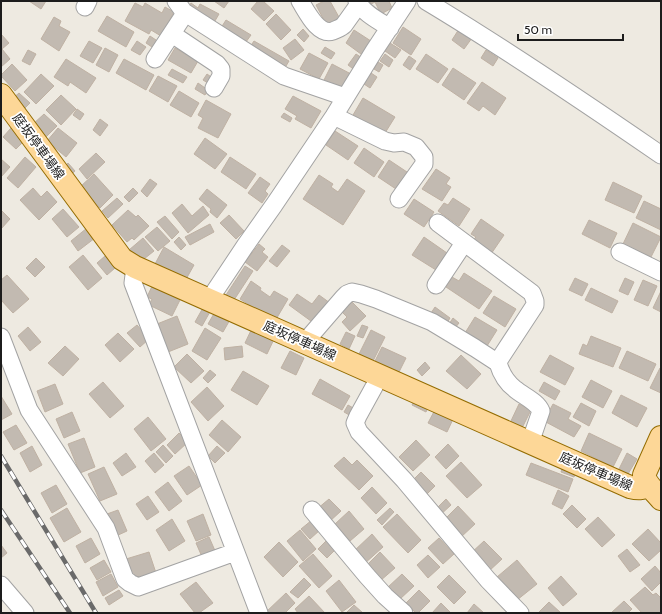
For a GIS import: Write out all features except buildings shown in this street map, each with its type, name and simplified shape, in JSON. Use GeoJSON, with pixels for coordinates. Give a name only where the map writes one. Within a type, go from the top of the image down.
{"type":"FeatureCollection","features":[{"type":"Feature","properties":{"kind":"main road","name":"庭坂停車場線"},"geometry":{"type":"LineString","coordinates":[[1,94],[122,259],[135,267],[630,487],[655,492]]}},
{"type":"Feature","properties":{"kind":"main road"},"geometry":{"type":"LineString","coordinates":[[655,492],[645,479],[645,472],[661,437]]}},
{"type":"Feature","properties":{"kind":"street"},"geometry":{"type":"LineString","coordinates":[[300,1],[317,26],[324,31],[329,32],[343,26],[358,2],[368,13],[390,28]]}},
{"type":"Feature","properties":{"kind":"street"},"geometry":{"type":"LineString","coordinates":[[209,300],[244,246],[274,206],[334,116],[408,1]]}},
{"type":"Feature","properties":{"kind":"street"},"geometry":{"type":"LineString","coordinates":[[426,1],[502,49],[661,154]]}},
{"type":"Feature","properties":{"kind":"street"},"geometry":{"type":"LineString","coordinates":[[180,7],[284,76],[345,97]]}},
{"type":"Feature","properties":{"kind":"street"},"geometry":{"type":"LineString","coordinates":[[155,60],[182,18],[180,7]]}},
{"type":"Feature","properties":{"kind":"street"},"geometry":{"type":"LineString","coordinates":[[172,34],[217,64],[221,69],[221,76],[214,88]]}},
{"type":"Feature","properties":{"kind":"street"},"geometry":{"type":"LineString","coordinates":[[334,116],[385,141],[394,144],[404,142],[416,148],[424,157],[424,164],[399,199]]}},
{"type":"Feature","properties":{"kind":"street"},"geometry":{"type":"LineString","coordinates":[[438,223],[532,293],[535,305],[498,363]]}},
{"type":"Feature","properties":{"kind":"street"},"geometry":{"type":"LineString","coordinates":[[436,285],[464,243]]}},
{"type":"Feature","properties":{"kind":"street"},"geometry":{"type":"LineString","coordinates":[[620,252],[661,272]]}},
{"type":"Feature","properties":{"kind":"street"},"geometry":{"type":"LineString","coordinates":[[135,267],[133,283],[259,613]]}},
{"type":"Feature","properties":{"kind":"street"},"geometry":{"type":"LineString","coordinates":[[306,343],[311,335],[343,298],[352,292],[376,299],[432,322],[498,363],[503,375],[514,389],[539,406],[541,411],[530,443]]}},
{"type":"Feature","properties":{"kind":"street"},"geometry":{"type":"LineString","coordinates":[[1,337],[29,410],[106,528],[125,578],[130,583],[138,587],[235,552]]}},
{"type":"Feature","properties":{"kind":"street"},"geometry":{"type":"LineString","coordinates":[[380,376],[355,423],[359,432],[404,480],[479,570],[520,613]]}},
{"type":"Feature","properties":{"kind":"street"},"geometry":{"type":"LineString","coordinates":[[312,510],[367,576],[385,596],[404,613]]}},
{"type":"Feature","properties":{"kind":"street"},"geometry":{"type":"LineString","coordinates":[[1,585],[25,613]]}},
{"type":"Feature","properties":{"kind":"railway"},"geometry":{"type":"LineString","coordinates":[[1,456],[96,613]]}},
{"type":"Feature","properties":{"kind":"railway"},"geometry":{"type":"LineString","coordinates":[[1,510],[70,613]]}}]}
